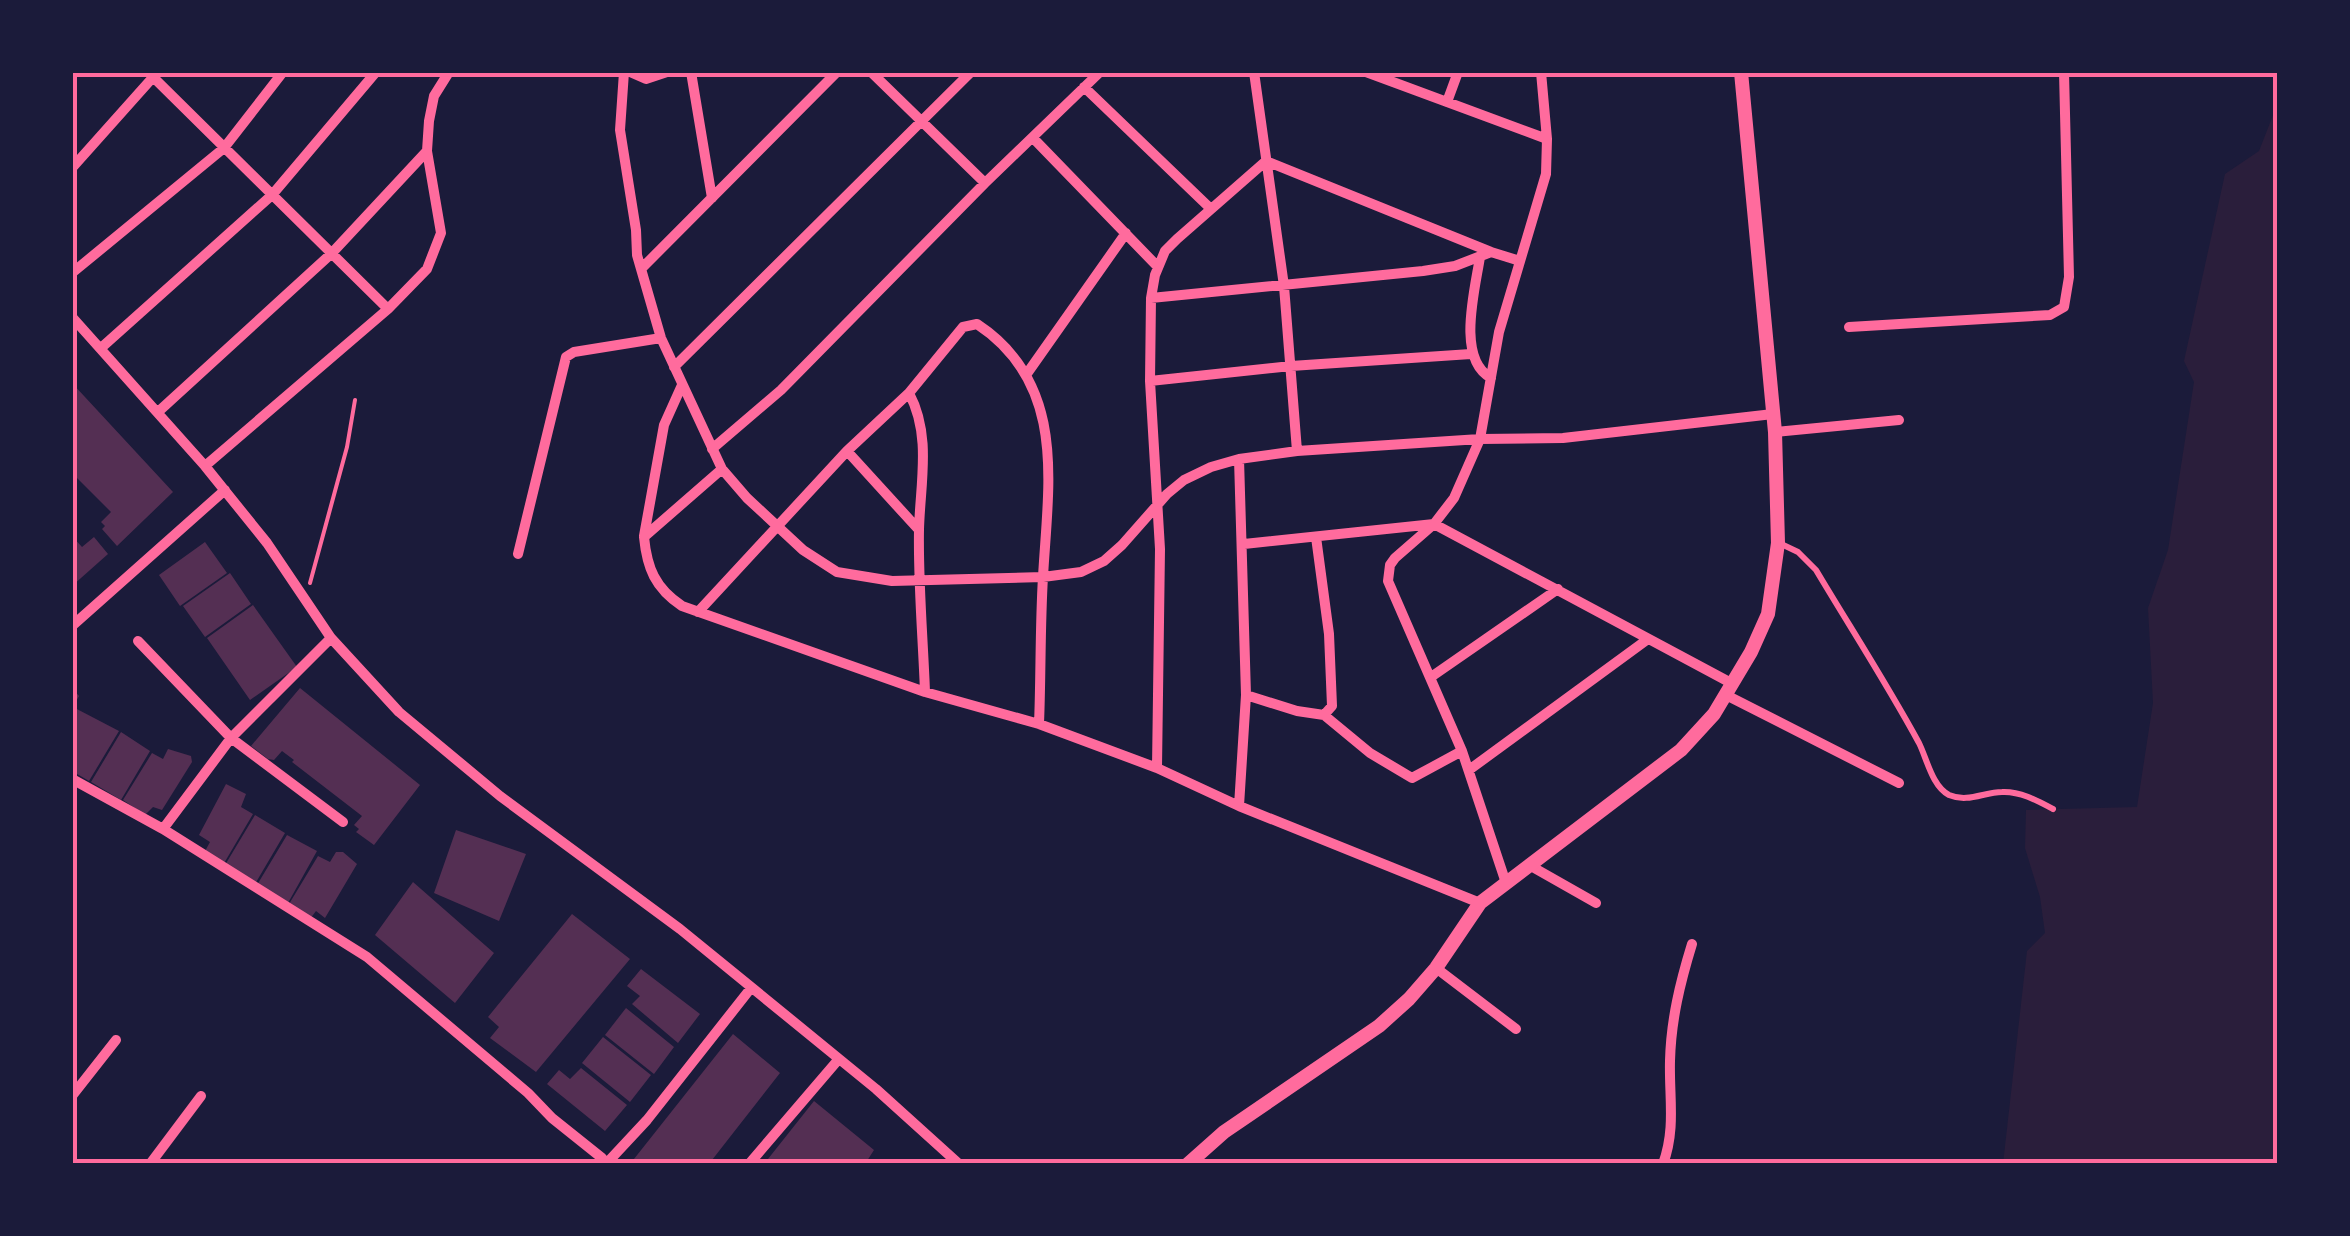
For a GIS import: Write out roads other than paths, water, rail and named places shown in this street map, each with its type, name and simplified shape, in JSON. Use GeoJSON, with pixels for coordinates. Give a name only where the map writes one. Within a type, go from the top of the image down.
{"type":"FeatureCollection","features":[{"type":"Feature","properties":{"kind":"street"},"geometry":{"type":"LineString","coordinates":[[72,273],[224,148],[284,72]]}},
{"type":"Feature","properties":{"kind":"street"},"geometry":{"type":"LineString","coordinates":[[101,348],[272,195],[376,72]]}},
{"type":"Feature","properties":{"kind":"street"},"geometry":{"type":"LineString","coordinates":[[206,466],[388,309],[427,269],[441,233],[427,151],[434,96],[449,72]]}},
{"type":"Feature","properties":{"kind":"street"},"geometry":{"type":"LineString","coordinates":[[667,72],[646,79],[627,72],[620,130],[637,254],[661,338],[722,469],[803,550],[837,572],[878,580],[921,581],[1066,576],[1094,567],[1122,546],[1184,480],[1239,459],[1480,439],[1563,438],[1772,414]]}},
{"type":"Feature","properties":{"kind":"street"},"geometry":{"type":"LineString","coordinates":[[691,72],[712,198]]}},
{"type":"Feature","properties":{"kind":"street"},"geometry":{"type":"LineString","coordinates":[[642,268],[837,72]]}},
{"type":"Feature","properties":{"kind":"street"},"geometry":{"type":"LineString","coordinates":[[871,72],[984,184]]}},
{"type":"Feature","properties":{"kind":"street"},"geometry":{"type":"LineString","coordinates":[[674,367],[970,72]]}},
{"type":"Feature","properties":{"kind":"street"},"geometry":{"type":"LineString","coordinates":[[712,449],[782,390],[1100,72]]}},
{"type":"Feature","properties":{"kind":"street"},"geometry":{"type":"LineString","coordinates":[[1254,72],[1284,286],[1297,452]]}},
{"type":"Feature","properties":{"kind":"street"},"geometry":{"type":"LineString","coordinates":[[1366,72],[1547,139]]}},
{"type":"Feature","properties":{"kind":"street"},"geometry":{"type":"LineString","coordinates":[[1447,102],[1458,72]]}},
{"type":"Feature","properties":{"kind":"street"},"geometry":{"type":"LineString","coordinates":[[1506,882],[1462,750],[1388,582],[1390,565],[1434,524],[1454,498],[1480,439],[1500,332],[1542,193],[1547,139],[1541,72]]}},
{"type":"Feature","properties":{"kind":"street"},"geometry":{"type":"LineString","coordinates":[[1188,1164],[1224,1132],[1379,1026],[1436,968],[1480,903],[1681,750],[1714,714],[1768,614],[1778,543],[1774,432],[1741,72]]}},
{"type":"Feature","properties":{"kind":"street"},"geometry":{"type":"LineString","coordinates":[[1848,327],[2050,316],[2064,308],[2069,277],[2064,72]]}},
{"type":"Feature","properties":{"kind":"street"},"geometry":{"type":"LineString","coordinates":[[72,168],[155,75],[388,309]]}},
{"type":"Feature","properties":{"kind":"street"},"geometry":{"type":"LineString","coordinates":[[1084,87],[1211,209]]}},
{"type":"Feature","properties":{"kind":"street"},"geometry":{"type":"LineString","coordinates":[[1032,138],[1158,267]]}},
{"type":"Feature","properties":{"kind":"street"},"geometry":{"type":"LineString","coordinates":[[158,412],[332,253],[427,151]]}},
{"type":"Feature","properties":{"kind":"street"},"geometry":{"type":"LineString","coordinates":[[1157,768],[1160,584],[1150,381],[1151,298],[1158,267],[1177,238],[1266,161]]}},
{"type":"Feature","properties":{"kind":"street"},"geometry":{"type":"LineString","coordinates":[[1266,161],[1485,255],[1520,261]]}},
{"type":"Feature","properties":{"kind":"street"},"geometry":{"type":"LineString","coordinates":[[1026,375],[1126,233]]}},
{"type":"Feature","properties":{"kind":"street"},"geometry":{"type":"LineString","coordinates":[[1151,298],[1441,269],[1485,255]]}},
{"type":"Feature","properties":{"kind":"street"},"geometry":{"type":"LineString","coordinates":[[1485,255],[1472,304],[1472,354],[1477,367],[1491,378]]}},
{"type":"Feature","properties":{"kind":"street"},"geometry":{"type":"LineString","coordinates":[[72,317],[206,466],[306,597],[331,638],[399,712],[500,796],[608,874],[751,988],[876,1089],[959,1164]]}},
{"type":"Feature","properties":{"kind":"street"},"geometry":{"type":"LineString","coordinates":[[698,612],[847,450],[908,394],[969,323],[983,328],[1026,375],[1046,424],[1047,532],[1039,724]]}},
{"type":"Feature","properties":{"kind":"street"},"geometry":{"type":"LineString","coordinates":[[518,554],[566,357],[574,352],[661,338]]}},
{"type":"Feature","properties":{"kind":"street"},"geometry":{"type":"LineString","coordinates":[[1150,381],[1291,366],[1472,354]]}},
{"type":"Feature","properties":{"kind":"street"},"geometry":{"type":"LineString","coordinates":[[682,385],[664,426],[644,537],[645,560],[655,581],[671,599],[926,692],[1039,724],[1157,768],[1239,806],[1480,903]]}},
{"type":"Feature","properties":{"kind":"street"},"geometry":{"type":"LineString","coordinates":[[908,394],[922,433],[919,530],[926,692]]}},
{"type":"Feature","properties":{"kind":"street"},"geometry":{"type":"LineString","coordinates":[[1774,432],[1899,420]]}},
{"type":"Feature","properties":{"kind":"street"},"geometry":{"type":"LineString","coordinates":[[847,450],[919,530]]}},
{"type":"Feature","properties":{"kind":"street"},"geometry":{"type":"LineString","coordinates":[[1239,459],[1246,695],[1239,806]]}},
{"type":"Feature","properties":{"kind":"street"},"geometry":{"type":"LineString","coordinates":[[644,537],[722,469]]}},
{"type":"Feature","properties":{"kind":"street"},"geometry":{"type":"LineString","coordinates":[[72,626],[225,490]]}},
{"type":"Feature","properties":{"kind":"street"},"geometry":{"type":"LineString","coordinates":[[1244,544],[1434,524],[1648,639],[1729,690],[1899,783]]}},
{"type":"Feature","properties":{"kind":"street"},"geometry":{"type":"LineString","coordinates":[[1316,536],[1334,689],[1332,706],[1324,715]]}},
{"type":"Feature","properties":{"kind":"street"},"geometry":{"type":"LineString","coordinates":[[1431,678],[1558,589]]}},
{"type":"Feature","properties":{"kind":"street"},"geometry":{"type":"LineString","coordinates":[[162,830],[231,738],[331,638]]}},
{"type":"Feature","properties":{"kind":"street"},"geometry":{"type":"LineString","coordinates":[[1468,770],[1648,639]]}},
{"type":"Feature","properties":{"kind":"street"},"geometry":{"type":"LineString","coordinates":[[138,641],[231,738],[343,822]]}},
{"type":"Feature","properties":{"kind":"street"},"geometry":{"type":"LineString","coordinates":[[1246,695],[1298,712],[1324,715],[1370,752],[1412,778],[1462,750]]}},
{"type":"Feature","properties":{"kind":"street"},"geometry":{"type":"LineString","coordinates":[[72,779],[367,957],[528,1093],[602,1158],[603,1164]]}},
{"type":"Feature","properties":{"kind":"street"},"geometry":{"type":"LineString","coordinates":[[1529,865],[1596,903]]}},
{"type":"Feature","properties":{"kind":"street"},"geometry":{"type":"LineString","coordinates":[[1663,1164],[1670,1144],[1670,1058],[1675,1001],[1692,944]]}},
{"type":"Feature","properties":{"kind":"street"},"geometry":{"type":"LineString","coordinates":[[1436,968],[1516,1028]]}},
{"type":"Feature","properties":{"kind":"street"},"geometry":{"type":"LineString","coordinates":[[603,1164],[647,1120],[751,988]]}},
{"type":"Feature","properties":{"kind":"street"},"geometry":{"type":"LineString","coordinates":[[72,1096],[116,1040]]}},
{"type":"Feature","properties":{"kind":"street"},"geometry":{"type":"LineString","coordinates":[[749,1164],[838,1060]]}},
{"type":"Feature","properties":{"kind":"street"},"geometry":{"type":"LineString","coordinates":[[150,1164],[202,1096]]}},
{"type":"Feature","properties":{"kind":"lane"},"geometry":{"type":"LineString","coordinates":[[1778,543],[1798,552],[1816,570],[1920,744],[1938,786],[1958,797],[1974,798],[2000,791],[2016,793],[2053,810]]}}]}
